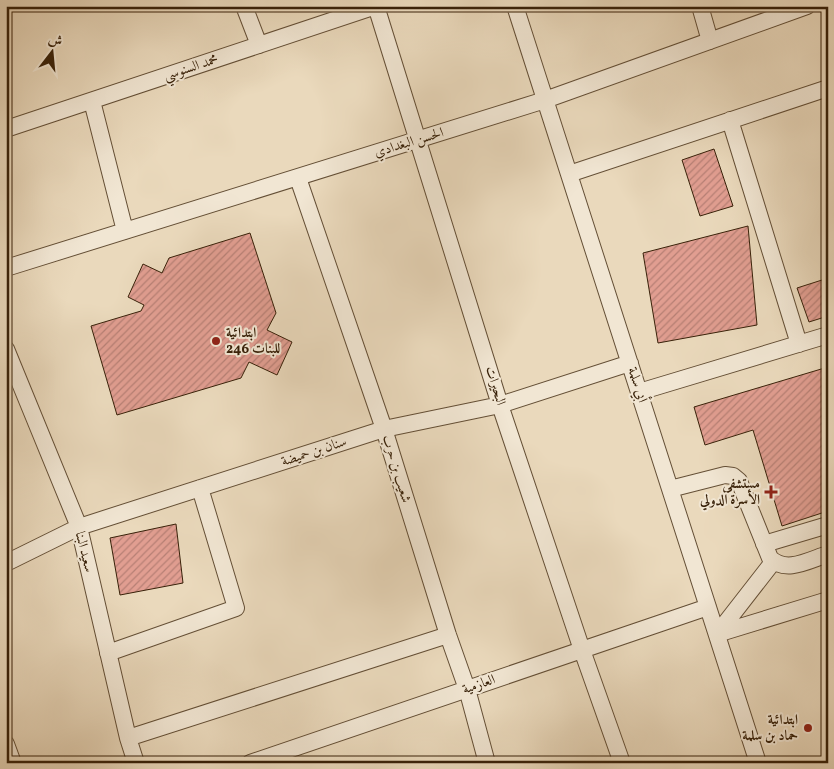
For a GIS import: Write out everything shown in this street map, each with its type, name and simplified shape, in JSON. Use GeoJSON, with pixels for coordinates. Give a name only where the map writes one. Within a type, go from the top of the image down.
{"type":"FeatureCollection","features":[{"type":"Feature","properties":{"kind":"street"},"geometry":{"type":"LineString","coordinates":[[244,6],[259,45]]}},
{"type":"Feature","properties":{"kind":"street","name":"محمد السنوسي"},"geometry":{"type":"LineString","coordinates":[[6,130],[376,6]]}},
{"type":"Feature","properties":{"kind":"street","name":"البحيرات"},"geometry":{"type":"LineString","coordinates":[[376,6],[500,405],[622,763]]}},
{"type":"Feature","properties":{"kind":"street","name":"أبي سلمة"},"geometry":{"type":"LineString","coordinates":[[515,6],[758,763]]}},
{"type":"Feature","properties":{"kind":"street"},"geometry":{"type":"LineString","coordinates":[[700,6],[710,41]]}},
{"type":"Feature","properties":{"kind":"street","name":"الحسن البغدادي"},"geometry":{"type":"LineString","coordinates":[[6,268],[546,100],[807,6]]}},
{"type":"Feature","properties":{"kind":"street"},"geometry":{"type":"LineString","coordinates":[[569,174],[828,88]]}},
{"type":"Feature","properties":{"kind":"street"},"geometry":{"type":"LineString","coordinates":[[92,101],[125,231]]}},
{"type":"Feature","properties":{"kind":"street"},"geometry":{"type":"LineString","coordinates":[[730,120],[799,344]]}},
{"type":"Feature","properties":{"kind":"street","name":"شعيب بن حرب"},"geometry":{"type":"LineString","coordinates":[[298,178],[384,429],[448,635],[467,689],[487,763]]}},
{"type":"Feature","properties":{"kind":"street"},"geometry":{"type":"LineString","coordinates":[[639,392],[828,335]]}},
{"type":"Feature","properties":{"kind":"street","name":"سعيد البنا"},"geometry":{"type":"LineString","coordinates":[[6,349],[79,527],[128,738],[136,763]]}},
{"type":"Feature","properties":{"kind":"street","name":"سنان بن حميضة"},"geometry":{"type":"LineString","coordinates":[[6,563],[79,527],[384,429],[500,405],[630,363]]}},
{"type":"Feature","properties":{"kind":"street"},"geometry":{"type":"LineString","coordinates":[[670,489],[725,475],[733,476],[739,481],[770,558],[777,565],[787,567],[828,554]]}},
{"type":"Feature","properties":{"kind":"street"},"geometry":{"type":"LineString","coordinates":[[108,653],[236,608],[200,488]]}},
{"type":"Feature","properties":{"kind":"street"},"geometry":{"type":"LineString","coordinates":[[764,544],[828,525]]}},
{"type":"Feature","properties":{"kind":"street"},"geometry":{"type":"LineString","coordinates":[[717,634],[774,562]]}},
{"type":"Feature","properties":{"kind":"street"},"geometry":{"type":"LineString","coordinates":[[717,634],[828,600]]}},
{"type":"Feature","properties":{"kind":"street","name":"العازمية"},"geometry":{"type":"LineString","coordinates":[[250,763],[708,608]]}},
{"type":"Feature","properties":{"kind":"street"},"geometry":{"type":"LineString","coordinates":[[128,738],[448,635]]}},
{"type":"Feature","properties":{"kind":"street"},"geometry":{"type":"LineString","coordinates":[[6,744],[13,763]]}},
{"type":"Feature","properties":{"kind":"building"},"geometry":{"type":"Polygon","coordinates":[[[714,149],[733,206],[700,216],[682,160],[714,149]]]}},
{"type":"Feature","properties":{"kind":"building"},"geometry":{"type":"Polygon","coordinates":[[[748,226],[757,325],[658,343],[643,253],[748,226]]]}},
{"type":"Feature","properties":{"kind":"building"},"geometry":{"type":"Polygon","coordinates":[[[250,233],[276,313],[267,330],[292,342],[277,375],[249,362],[241,378],[117,415],[91,326],[141,311],[144,305],[128,297],[143,264],[162,273],[169,258],[250,233]]]}},
{"type":"Feature","properties":{"kind":"building"},"geometry":{"type":"Polygon","coordinates":[[[822,280],[828,299],[828,316],[809,322],[797,288],[822,280]]]}},
{"type":"Feature","properties":{"kind":"building"},"geometry":{"type":"Polygon","coordinates":[[[828,367],[828,511],[782,526],[753,430],[705,445],[694,407],[828,367]]]}},
{"type":"Feature","properties":{"kind":"building"},"geometry":{"type":"Polygon","coordinates":[[[176,524],[183,583],[120,595],[110,538],[176,524]]]}},
{"type":"Feature","properties":{"kind":"place","name":"ابتدائية 246 للبنات"},"geometry":{"type":"Point","coordinates":[216,341]}},
{"type":"Feature","properties":{"kind":"place","name":"مستشفى الأسرة الدولي"},"geometry":{"type":"Point","coordinates":[771,492]}},
{"type":"Feature","properties":{"kind":"place","name":"ابتدائية حماد بن سلمة"},"geometry":{"type":"Point","coordinates":[808,728]}}]}
